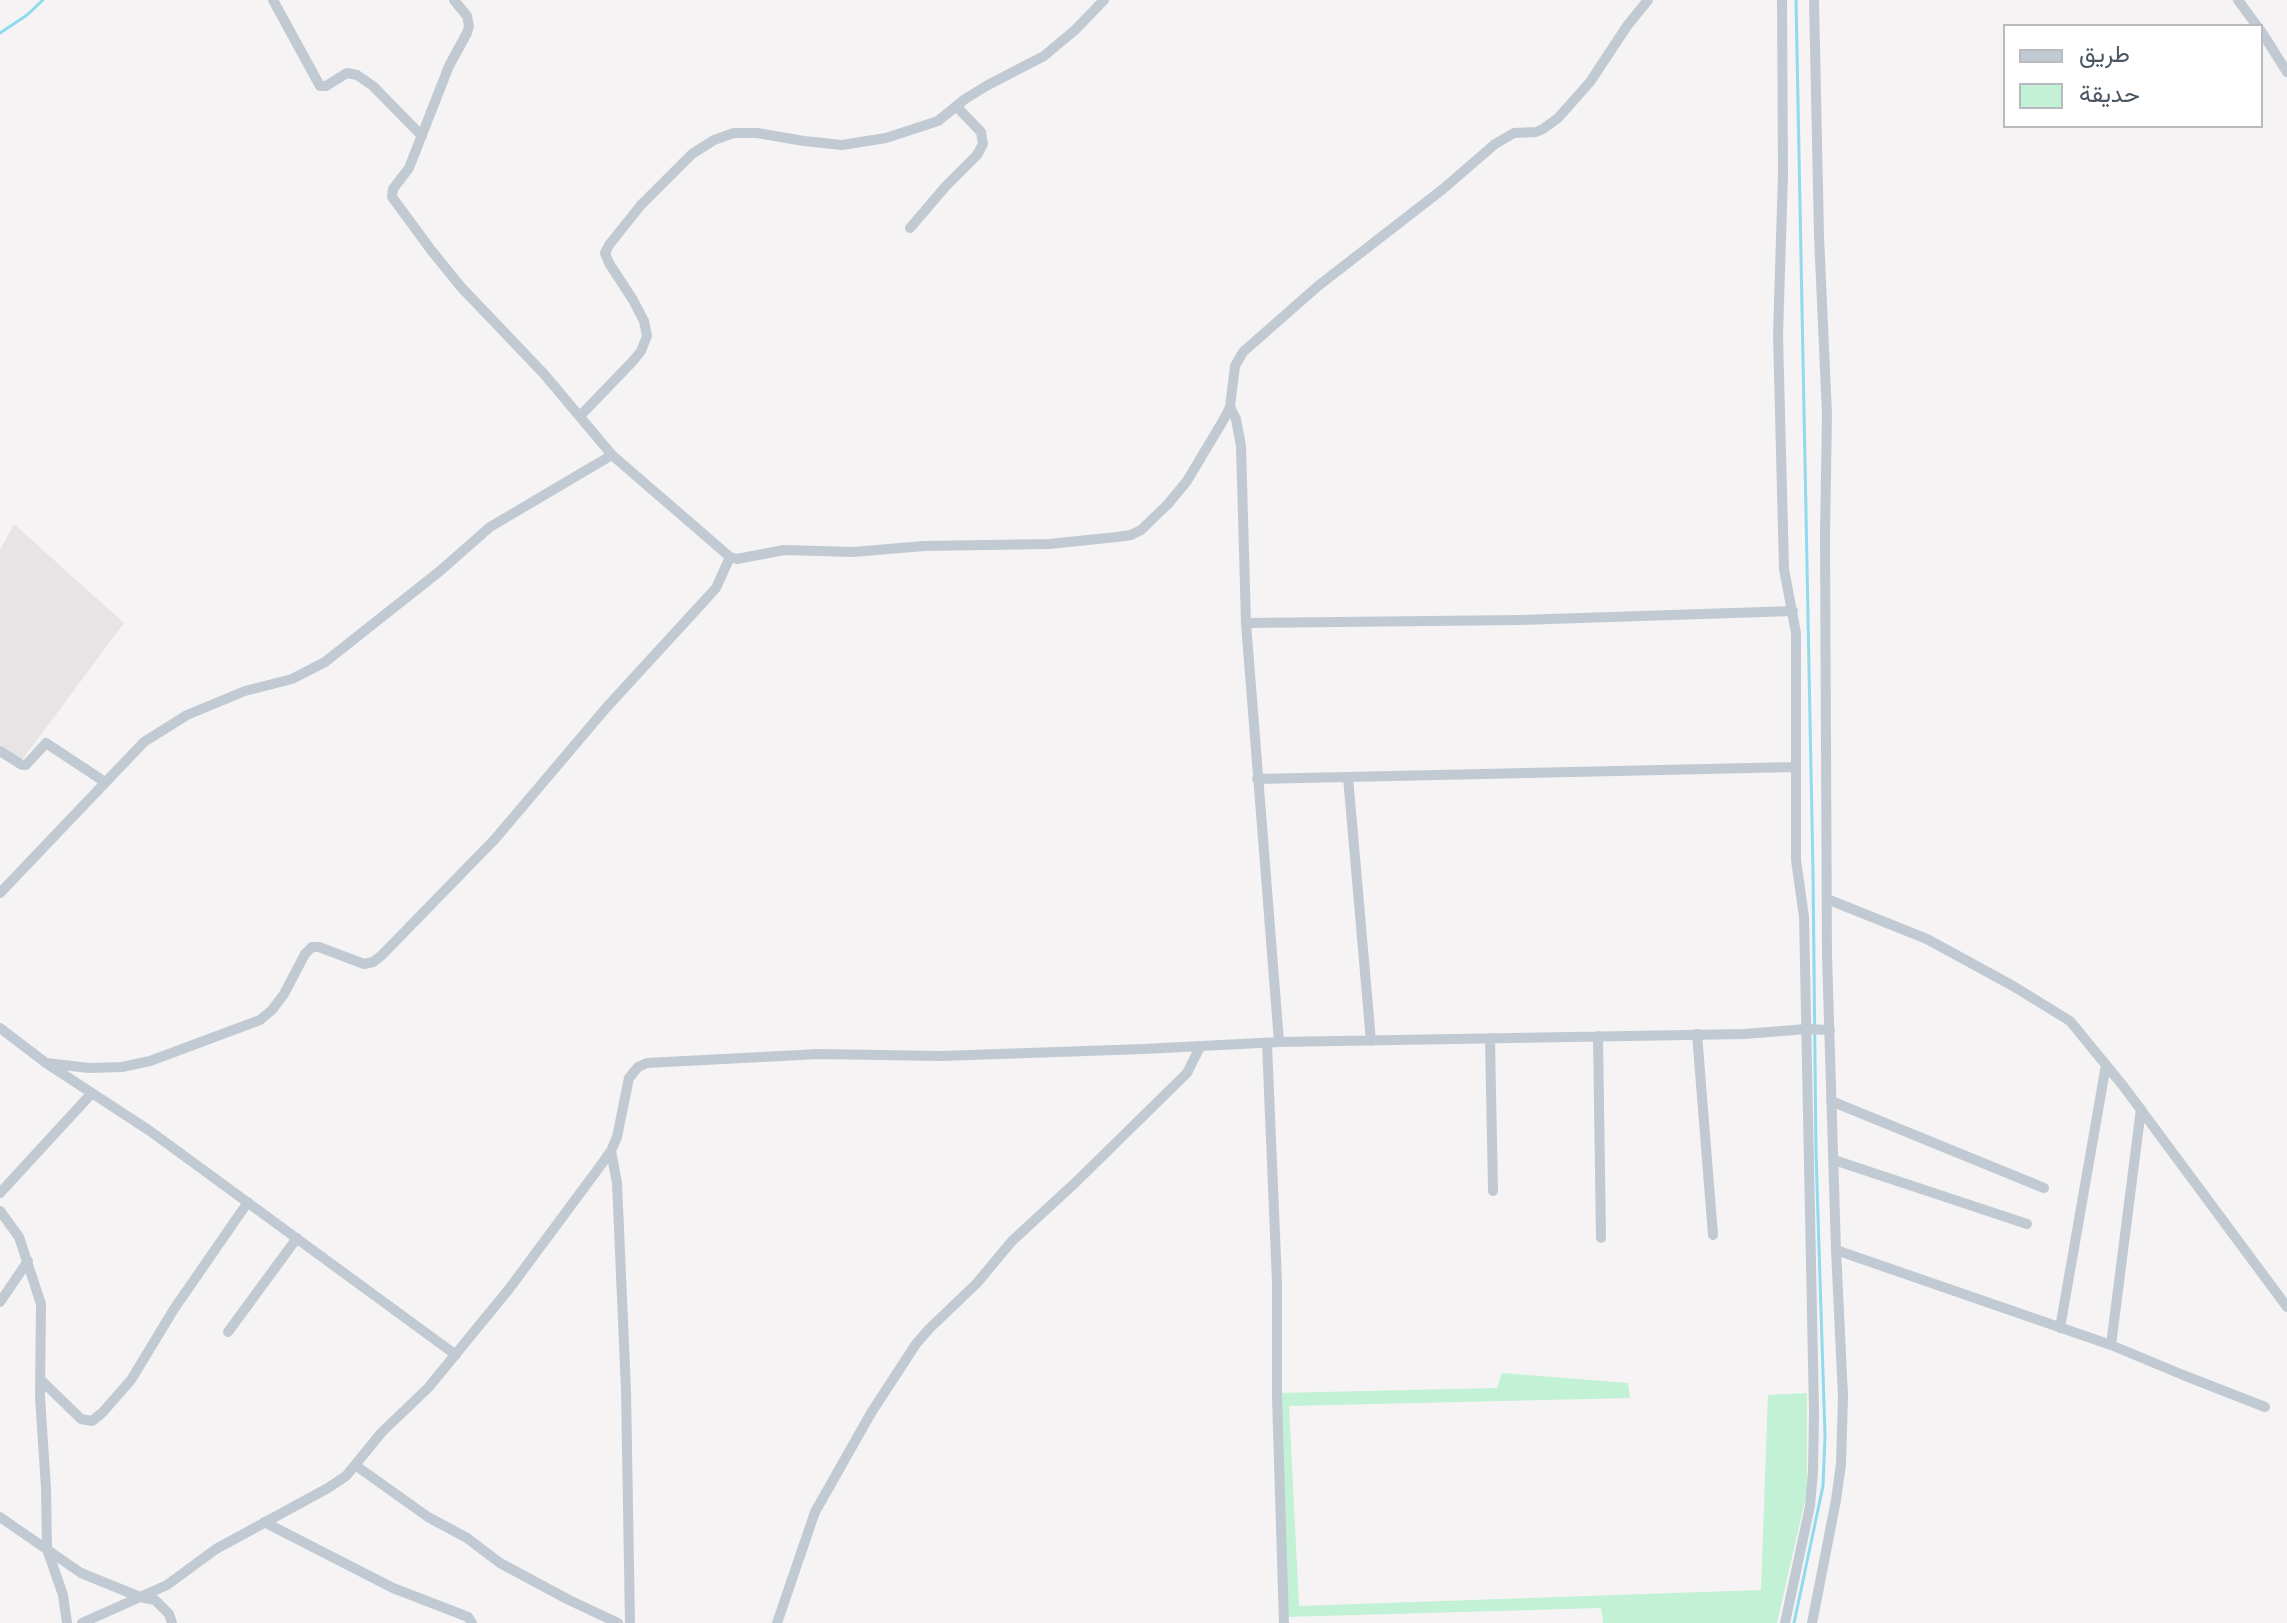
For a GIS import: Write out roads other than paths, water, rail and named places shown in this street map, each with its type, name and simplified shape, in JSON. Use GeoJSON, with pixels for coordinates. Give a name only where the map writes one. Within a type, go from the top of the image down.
{"type":"FeatureCollection","features":[{"type":"Feature","properties":{"kind":"street"},"geometry":{"type":"LineString","coordinates":[[273,0],[320,86],[326,86],[347,73],[357,75],[373,86],[422,136]]}},
{"type":"Feature","properties":{"kind":"street"},"geometry":{"type":"LineString","coordinates":[[454,0],[467,16],[469,26],[438,90],[409,168],[393,189],[392,197],[461,287],[544,374],[612,455],[730,557],[745,558],[784,550],[853,552],[924,546],[1049,544],[1131,535],[1149,523],[1187,481],[1230,407],[1235,366],[1243,352],[1318,286],[1443,189],[1495,144],[1514,133],[1536,132],[1558,118],[1590,82],[1648,0]]}},
{"type":"Feature","properties":{"kind":"street"},"geometry":{"type":"LineString","coordinates":[[580,416],[633,361],[647,336],[638,310],[605,253],[641,205],[692,154],[725,136],[741,133],[842,145],[886,138],[938,121],[988,85],[1044,56],[1104,0]]}},
{"type":"Feature","properties":{"kind":"street"},"geometry":{"type":"LineString","coordinates":[[1782,0],[1783,174],[1778,335],[1784,569],[1796,633],[1796,860],[1804,917],[1814,1307],[1813,1472],[1802,1547],[1785,1623]]}},
{"type":"Feature","properties":{"kind":"street"},"geometry":{"type":"LineString","coordinates":[[1812,1623],[1841,1464],[1843,1396],[1827,1030],[1827,414],[1819,236],[1814,0]]}},
{"type":"Feature","properties":{"kind":"street"},"geometry":{"type":"LineString","coordinates":[[2238,0],[2256,24]]}},
{"type":"Feature","properties":{"kind":"street"},"geometry":{"type":"LineString","coordinates":[[2263,34],[2287,72]]}},
{"type":"Feature","properties":{"kind":"street"},"geometry":{"type":"LineString","coordinates":[[910,228],[977,155],[983,144],[981,132],[957,107]]}},
{"type":"Feature","properties":{"kind":"street"},"geometry":{"type":"LineString","coordinates":[[1230,407],[1236,419],[1241,446],[1246,623],[1279,1042]]}},
{"type":"Feature","properties":{"kind":"street"},"geometry":{"type":"LineString","coordinates":[[0,893],[144,742],[187,715],[245,691],[292,679],[325,662],[440,571],[479,534],[612,455]]}},
{"type":"Feature","properties":{"kind":"street"},"geometry":{"type":"LineString","coordinates":[[46,1063],[89,1068],[122,1067],[150,1061],[260,1020],[284,994],[299,964],[312,947],[364,964],[373,962],[495,839],[606,708],[716,588],[730,557]]}},
{"type":"Feature","properties":{"kind":"street"},"geometry":{"type":"LineString","coordinates":[[1246,623],[1520,620],[1793,611]]}},
{"type":"Feature","properties":{"kind":"street"},"geometry":{"type":"LineString","coordinates":[[0,751],[26,765],[46,743],[105,782]]}},
{"type":"Feature","properties":{"kind":"street"},"geometry":{"type":"LineString","coordinates":[[1257,779],[1796,767]]}},
{"type":"Feature","properties":{"kind":"street"},"geometry":{"type":"LineString","coordinates":[[1348,777],[1371,1041]]}},
{"type":"Feature","properties":{"kind":"street"},"geometry":{"type":"LineString","coordinates":[[1827,899],[1927,939],[2070,1021],[2141,1109],[2287,1307]]}},
{"type":"Feature","properties":{"kind":"street"},"geometry":{"type":"LineString","coordinates":[[0,1028],[46,1063],[150,1131],[456,1355]]}},
{"type":"Feature","properties":{"kind":"street"},"geometry":{"type":"LineString","coordinates":[[82,1623],[167,1585],[216,1549],[346,1476],[382,1432],[428,1388],[456,1355],[611,1151],[629,1078],[638,1067],[647,1063],[819,1054],[941,1056],[1279,1042],[1827,1030]]}},
{"type":"Feature","properties":{"kind":"street"},"geometry":{"type":"LineString","coordinates":[[1697,1034],[1713,1235]]}},
{"type":"Feature","properties":{"kind":"street"},"geometry":{"type":"LineString","coordinates":[[1598,1036],[1601,1238]]}},
{"type":"Feature","properties":{"kind":"street"},"geometry":{"type":"LineString","coordinates":[[1490,1038],[1493,1191]]}},
{"type":"Feature","properties":{"kind":"street"},"geometry":{"type":"LineString","coordinates":[[1267,1044],[1277,1282],[1284,1623]]}},
{"type":"Feature","properties":{"kind":"street"},"geometry":{"type":"LineString","coordinates":[[777,1623],[815,1512],[871,1413],[916,1344],[977,1283],[1012,1241],[1187,1073],[1200,1047]]}},
{"type":"Feature","properties":{"kind":"street"},"geometry":{"type":"LineString","coordinates":[[2060,1328],[2106,1065]]}},
{"type":"Feature","properties":{"kind":"street"},"geometry":{"type":"LineString","coordinates":[[0,1193],[92,1093]]}},
{"type":"Feature","properties":{"kind":"street"},"geometry":{"type":"LineString","coordinates":[[1831,1101],[2044,1188]]}},
{"type":"Feature","properties":{"kind":"street"},"geometry":{"type":"LineString","coordinates":[[2111,1345],[2141,1109]]}},
{"type":"Feature","properties":{"kind":"street"},"geometry":{"type":"LineString","coordinates":[[611,1151],[617,1183],[626,1390],[630,1623]]}},
{"type":"Feature","properties":{"kind":"street"},"geometry":{"type":"LineString","coordinates":[[1834,1160],[2027,1224]]}},
{"type":"Feature","properties":{"kind":"street"},"geometry":{"type":"LineString","coordinates":[[40,1379],[81,1419],[92,1421],[102,1413],[131,1380],[174,1309],[248,1202]]}},
{"type":"Feature","properties":{"kind":"street"},"geometry":{"type":"LineString","coordinates":[[0,1211],[19,1237],[42,1314],[40,1379],[47,1549],[63,1595],[67,1623]]}},
{"type":"Feature","properties":{"kind":"street"},"geometry":{"type":"LineString","coordinates":[[228,1332],[297,1238]]}},
{"type":"Feature","properties":{"kind":"street"},"geometry":{"type":"LineString","coordinates":[[1836,1250],[2111,1345],[2265,1407]]}},
{"type":"Feature","properties":{"kind":"street"},"geometry":{"type":"LineString","coordinates":[[0,1302],[28,1261]]}},
{"type":"Feature","properties":{"kind":"street"},"geometry":{"type":"LineString","coordinates":[[355,1465],[500,1563],[618,1623]]}},
{"type":"Feature","properties":{"kind":"street"},"geometry":{"type":"LineString","coordinates":[[0,1517],[81,1573],[155,1600],[164,1606],[172,1623]]}},
{"type":"Feature","properties":{"kind":"street"},"geometry":{"type":"LineString","coordinates":[[264,1522],[393,1588],[468,1617],[472,1623]]}},
{"type":"Feature","properties":{"kind":"waterway"},"geometry":{"type":"LineString","coordinates":[[0,33],[43,0]]}},
{"type":"Feature","properties":{"kind":"waterway"},"geometry":{"type":"LineString","coordinates":[[1794,1623],[1823,1486],[1825,1436],[1816,1153],[1796,0]]}}]}
